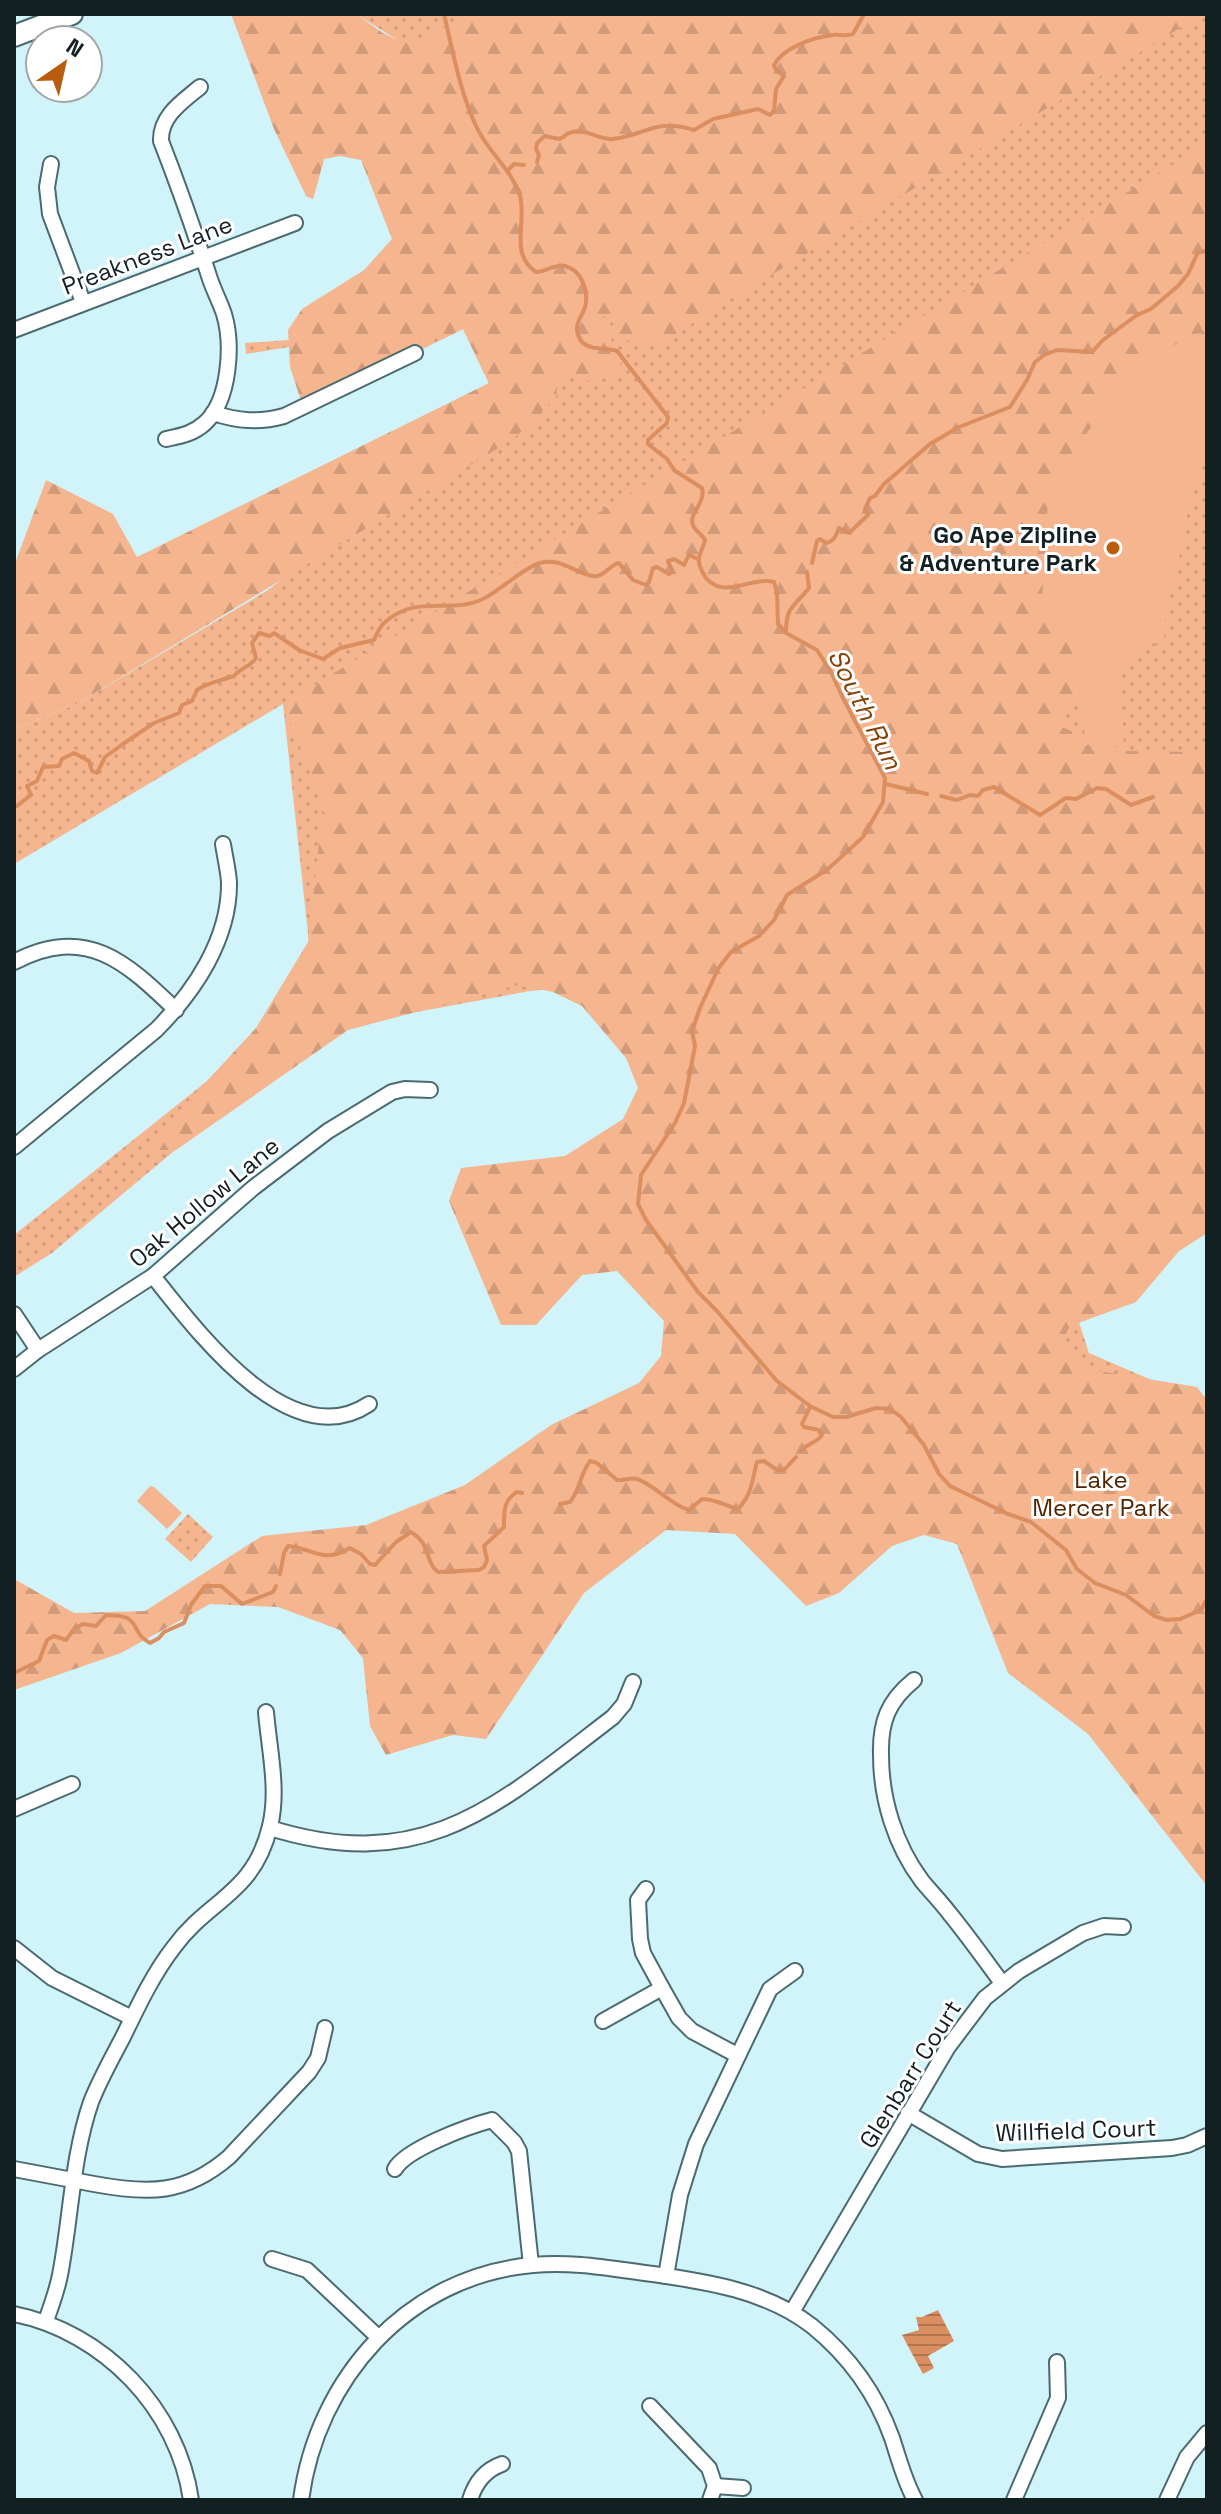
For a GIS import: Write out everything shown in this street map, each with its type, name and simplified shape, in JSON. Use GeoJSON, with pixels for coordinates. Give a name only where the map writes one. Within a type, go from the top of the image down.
{"type":"FeatureCollection","features":[{"type":"Feature","properties":{"kind":"main road"},"geometry":{"type":"LineString","coordinates":[[14,36],[72,14]]}},
{"type":"Feature","properties":{"kind":"street"},"geometry":{"type":"LineString","coordinates":[[166,439],[191,433],[205,423],[213,413],[228,370],[229,341],[224,314],[161,141],[160,130],[168,115],[200,87]]}},
{"type":"Feature","properties":{"kind":"street"},"geometry":{"type":"LineString","coordinates":[[51,164],[47,187],[50,214],[83,302]]}},
{"type":"Feature","properties":{"kind":"street","name":"Preakness Lane"},"geometry":{"type":"LineString","coordinates":[[14,330],[295,223]]}},
{"type":"Feature","properties":{"kind":"street"},"geometry":{"type":"LineString","coordinates":[[213,413],[246,421],[284,416],[415,353]]}},
{"type":"Feature","properties":{"kind":"street"},"geometry":{"type":"LineString","coordinates":[[14,1147],[176,1010],[205,966],[221,927],[229,885],[223,844]]}},
{"type":"Feature","properties":{"kind":"street"},"geometry":{"type":"LineString","coordinates":[[14,962],[27,955],[55,948],[99,952],[129,966],[176,1010]]}},
{"type":"Feature","properties":{"kind":"street","name":"Oak Hollow Lane"},"geometry":{"type":"LineString","coordinates":[[14,1369],[38,1350],[153,1276],[253,1188],[328,1131],[392,1092],[430,1090]]}},
{"type":"Feature","properties":{"kind":"street"},"geometry":{"type":"LineString","coordinates":[[153,1276],[215,1351],[271,1397],[323,1417],[346,1416],[369,1404]]}},
{"type":"Feature","properties":{"kind":"street"},"geometry":{"type":"LineString","coordinates":[[14,1314],[38,1350]]}},
{"type":"Feature","properties":{"kind":"street"},"geometry":{"type":"LineString","coordinates":[[914,1680],[890,1704],[883,1723],[881,1775],[886,1807],[896,1835],[920,1878],[1002,1983]]}},
{"type":"Feature","properties":{"kind":"street"},"geometry":{"type":"LineString","coordinates":[[270,1828],[319,1841],[374,1844],[414,1838],[453,1826],[505,1797],[613,1717],[624,1704],[633,1682]]}},
{"type":"Feature","properties":{"kind":"street"},"geometry":{"type":"LineString","coordinates":[[46,2321],[60,2277],[82,2133],[91,2102],[132,2018],[175,1945],[247,1877],[260,1855],[270,1828],[273,1782],[266,1712]]}},
{"type":"Feature","properties":{"kind":"street"},"geometry":{"type":"LineString","coordinates":[[14,1809],[72,1784]]}},
{"type":"Feature","properties":{"kind":"street"},"geometry":{"type":"LineString","coordinates":[[646,1889],[638,1900],[640,1939],[643,1953],[662,1988],[679,2018],[692,2031],[737,2055]]}},
{"type":"Feature","properties":{"kind":"street","name":"Glenbarr Court"},"geometry":{"type":"LineString","coordinates":[[792,2312],[908,2113],[961,2027],[985,1998],[1002,1983],[1089,1930],[1104,1926],[1123,1927]]}},
{"type":"Feature","properties":{"kind":"street"},"geometry":{"type":"LineString","coordinates":[[14,1948],[52,1978],[132,2018]]}},
{"type":"Feature","properties":{"kind":"street"},"geometry":{"type":"LineString","coordinates":[[666,2276],[687,2166],[770,1989],[795,1971]]}},
{"type":"Feature","properties":{"kind":"street"},"geometry":{"type":"LineString","coordinates":[[603,2021],[662,1988]]}},
{"type":"Feature","properties":{"kind":"street"},"geometry":{"type":"LineString","coordinates":[[14,2169],[149,2191],[179,2186],[206,2174],[229,2157],[309,2072],[318,2058],[325,2028]]}},
{"type":"Feature","properties":{"kind":"street","name":"Willfield Court"},"geometry":{"type":"LineString","coordinates":[[908,2113],[978,2154],[1002,2159],[1172,2148],[1207,2136]]}},
{"type":"Feature","properties":{"kind":"street"},"geometry":{"type":"LineString","coordinates":[[395,2169],[404,2158],[469,2126],[492,2120],[519,2151],[531,2265]]}},
{"type":"Feature","properties":{"kind":"street"},"geometry":{"type":"LineString","coordinates":[[272,2259],[307,2270],[378,2337]]}},
{"type":"Feature","properties":{"kind":"street"},"geometry":{"type":"LineString","coordinates":[[301,2500],[321,2422],[340,2386],[378,2337],[423,2303],[482,2276],[531,2265],[580,2265],[732,2288],[792,2312],[839,2349],[863,2379],[884,2418],[915,2500]]}},
{"type":"Feature","properties":{"kind":"street"},"geometry":{"type":"LineString","coordinates":[[14,2314],[46,2321],[66,2331],[109,2359],[130,2378],[149,2399],[176,2446],[191,2500]]}},
{"type":"Feature","properties":{"kind":"street"},"geometry":{"type":"LineString","coordinates":[[1014,2500],[1058,2398],[1057,2362]]}},
{"type":"Feature","properties":{"kind":"street"},"geometry":{"type":"LineString","coordinates":[[650,2406],[709,2468],[712,2493],[743,2488]]}},
{"type":"Feature","properties":{"kind":"street"},"geometry":{"type":"LineString","coordinates":[[1167,2500],[1187,2457],[1207,2433]]}},
{"type":"Feature","properties":{"kind":"street"},"geometry":{"type":"LineString","coordinates":[[470,2500],[478,2482],[488,2470],[502,2464]]}},
{"type":"Feature","properties":{"kind":"green space"},"geometry":{"type":"Polygon","coordinates":[[[231,14],[356,14],[404,43],[426,40],[463,14],[1203,14],[661,344],[623,340],[610,319],[602,316],[622,368],[598,381],[559,376],[556,397],[527,428],[505,444],[77,704],[14,729],[14,566],[46,480],[113,514],[137,557],[489,383],[463,329],[439,341],[432,335],[302,404],[290,367],[288,330],[302,309],[364,270],[392,239],[361,160],[340,156],[324,159],[313,199],[306,196],[274,129],[231,14]]]}},
{"type":"Feature","properties":{"kind":"green space","name":"Lake Mercer Park"},"geometry":{"type":"Polygon","coordinates":[[[356,14],[1207,14],[1207,1233],[1077,1316],[1089,1353],[1207,1404],[1207,1801],[690,976],[530,991],[319,1030],[52,1253],[14,1277],[14,1235],[276,1026],[309,942],[283,704],[14,864],[14,729],[77,704],[268,590],[502,411],[463,329],[291,414],[272,416],[314,398],[289,347],[246,354],[245,343],[303,339],[416,251],[350,125],[324,159],[313,199],[306,196],[284,125],[396,39],[356,14]]]}},
{"type":"Feature","properties":{"kind":"green space","name":"Lake Mercer Park"},"geometry":{"type":"Polygon","coordinates":[[[1207,144],[1207,453],[1195,461],[1171,531],[1164,639],[1076,696],[1061,727],[1127,751],[1198,752],[1207,756],[1207,1233],[1179,1251],[1136,1302],[1070,1326],[1062,1341],[1081,1368],[1197,1387],[1207,1400],[1207,1886],[1088,1734],[1008,1673],[957,1544],[924,1535],[892,1546],[839,1593],[806,1606],[735,1534],[666,1530],[584,1593],[486,1739],[453,1735],[386,1755],[370,1726],[363,1658],[340,1630],[278,1607],[210,1604],[121,1653],[14,1690],[14,1579],[74,1613],[145,1611],[262,1536],[366,1525],[465,1485],[551,1425],[639,1383],[661,1356],[664,1321],[617,1271],[582,1275],[536,1325],[501,1325],[449,1201],[461,1168],[565,1156],[623,1119],[638,1088],[626,1058],[582,1006],[553,992],[518,985],[348,1030],[176,1150],[143,1150],[256,1028],[308,942],[323,806],[283,704],[1207,144]]]}},
{"type":"Feature","properties":{"kind":"green space","name":"Go Ape Zipline & Adventure Park"},"geometry":{"type":"Polygon","coordinates":[[[1198,333],[1207,335],[1207,450],[1187,516],[1175,580],[1160,618],[1148,631],[1120,642],[1124,741],[1086,745],[1075,654],[1042,601],[1049,484],[1138,364],[1198,333]]]}},
{"type":"Feature","properties":{"kind":"green space"},"geometry":{"type":"Polygon","coordinates":[[[150,1486],[182,1513],[167,1529],[137,1501],[150,1486]]]}},
{"type":"Feature","properties":{"kind":"green space"},"geometry":{"type":"Polygon","coordinates":[[[188,1514],[213,1537],[191,1562],[165,1539],[188,1514]]]}},
{"type":"Feature","properties":{"kind":"shaded area"},"geometry":{"type":"Polygon","coordinates":[[[938,2310],[954,2341],[928,2356],[934,2368],[923,2374],[902,2335],[919,2330],[916,2317],[938,2310]]]}},
{"type":"Feature","properties":{"kind":"waterway","name":"South Run"},"geometry":{"type":"LineString","coordinates":[[444,14],[471,115],[482,137],[512,178],[520,196],[523,256],[536,272],[565,266],[580,277],[586,295],[577,327],[580,340],[590,347],[617,351],[668,417],[667,423],[648,440],[648,444],[667,459],[674,470],[702,488],[702,499],[692,521],[705,540],[699,561],[706,578],[721,587],[774,582],[778,624],[786,633],[817,650],[885,778],[883,802],[863,837],[828,869],[787,895],[774,920],[759,936],[731,952],[718,969],[692,1031],[695,1046],[684,1103],[675,1123],[641,1175],[638,1204],[646,1220],[698,1292],[777,1381],[810,1406],[833,1417],[846,1417],[876,1408],[890,1409],[901,1417],[924,1445],[939,1474],[950,1486],[1031,1522],[1066,1550],[1077,1569],[1095,1583],[1126,1595],[1154,1616],[1167,1620],[1180,1619],[1201,1610],[1207,1599]]}},
{"type":"Feature","properties":{"kind":"waterway"},"geometry":{"type":"LineString","coordinates":[[537,162],[537,143],[545,136],[559,139],[580,131],[613,139],[660,127],[694,130],[713,119],[758,109],[770,115],[774,111],[776,89],[784,76],[774,65],[778,59],[808,41],[853,34],[864,14]]}},
{"type":"Feature","properties":{"kind":"waterway"},"geometry":{"type":"LineString","coordinates":[[508,170],[514,164],[524,165]]}},
{"type":"Feature","properties":{"kind":"waterway"},"geometry":{"type":"LineString","coordinates":[[812,563],[817,541],[831,541],[839,528],[849,533],[868,515],[865,509],[870,498],[930,444],[959,427],[1010,407],[1035,362],[1044,355],[1057,350],[1092,352],[1103,340],[1137,315],[1151,309],[1178,286],[1188,274],[1198,252],[1207,251]]}},
{"type":"Feature","properties":{"kind":"waterway"},"geometry":{"type":"LineString","coordinates":[[14,808],[31,795],[27,786],[37,781],[43,767],[59,766],[62,759],[74,753],[89,761],[92,771],[97,773],[105,757],[154,723],[179,713],[182,705],[192,701],[197,690],[234,676],[251,664],[256,658],[252,643],[259,633],[270,636],[274,633],[299,650],[323,659],[340,648],[374,640],[382,626],[407,609],[458,605],[483,599],[540,563],[554,562],[597,576],[619,563],[633,580],[646,585],[653,568],[669,574],[672,572],[668,561],[674,559],[684,565],[689,555],[698,559]]}},
{"type":"Feature","properties":{"kind":"waterway"},"geometry":{"type":"LineString","coordinates":[[786,632],[789,612],[809,588],[807,572]]}},
{"type":"Feature","properties":{"kind":"waterway"},"geometry":{"type":"LineString","coordinates":[[886,784],[927,794]]}},
{"type":"Feature","properties":{"kind":"waterway"},"geometry":{"type":"LineString","coordinates":[[941,796],[957,800],[970,795],[978,796],[983,790],[994,787],[1040,815],[1066,798],[1076,799],[1097,788],[1106,789],[1131,805],[1153,797]]}},
{"type":"Feature","properties":{"kind":"waterway"},"geometry":{"type":"LineString","coordinates":[[801,1451],[822,1435],[819,1430],[802,1424],[810,1407]]}},
{"type":"Feature","properties":{"kind":"waterway"},"geometry":{"type":"LineString","coordinates":[[560,1504],[570,1502],[590,1461],[617,1480],[644,1482],[689,1510],[702,1499],[738,1509],[749,1493],[757,1462],[764,1461],[777,1470],[784,1470],[796,1457]]}},
{"type":"Feature","properties":{"kind":"waterway"},"geometry":{"type":"LineString","coordinates":[[280,1574],[288,1546],[325,1555],[350,1548],[375,1565],[396,1542],[411,1532],[422,1542],[438,1572],[479,1570],[487,1560],[484,1546],[504,1527],[507,1503],[512,1495],[522,1493]]}},
{"type":"Feature","properties":{"kind":"waterway","name":"South Run"},"geometry":{"type":"LineString","coordinates":[[1207,1563],[1207,1574]]}},
{"type":"Feature","properties":{"kind":"waterway"},"geometry":{"type":"LineString","coordinates":[[14,1673],[39,1661],[47,1640],[54,1636],[66,1640],[75,1628],[83,1624],[96,1626],[106,1615],[130,1620],[150,1643],[184,1623],[191,1605],[205,1586],[221,1586],[242,1604],[273,1592],[276,1586]]}},
{"type":"Feature","properties":{"kind":"place","name":"Go Ape Zipline & Adventure Park"},"geometry":{"type":"Point","coordinates":[1113,548]}}]}
